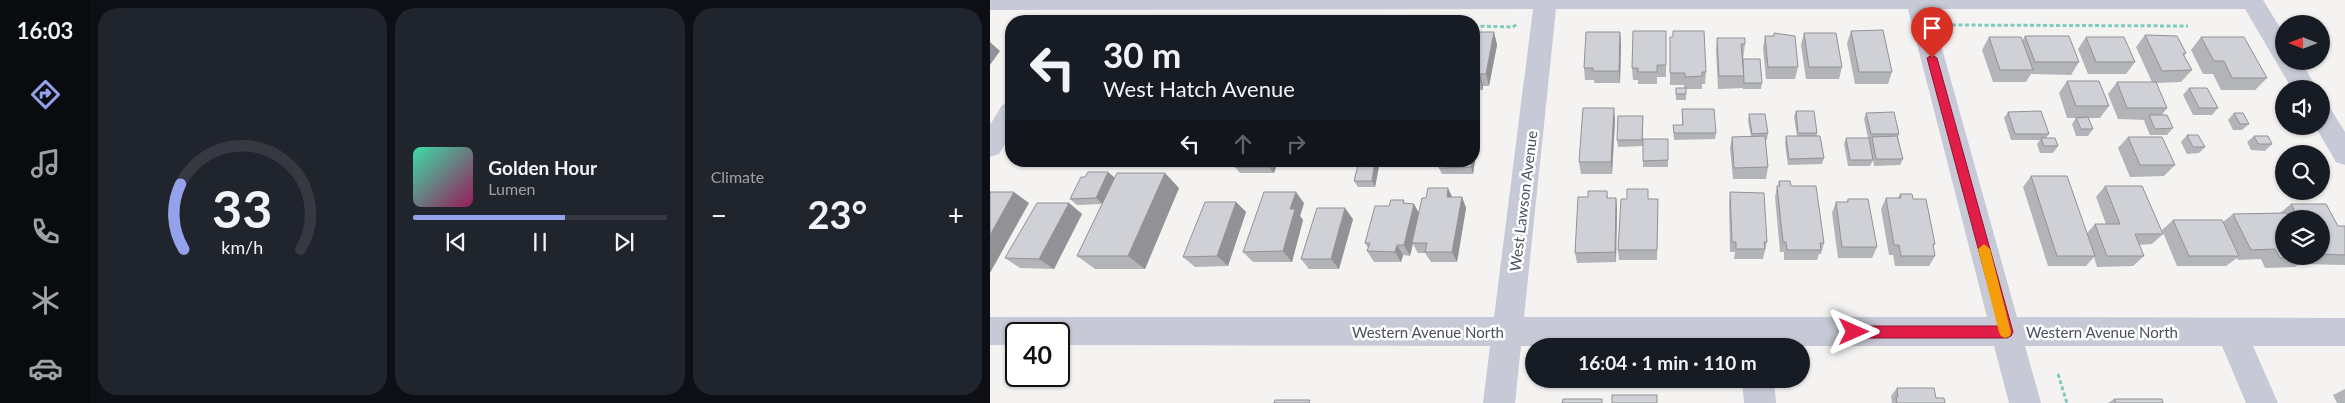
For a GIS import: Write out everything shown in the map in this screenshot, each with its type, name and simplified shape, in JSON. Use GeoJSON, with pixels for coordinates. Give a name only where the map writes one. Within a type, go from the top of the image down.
{"type":"FeatureCollection","features":[{"type":"Feature","properties":{"kind":"street"},"geometry":{"type":"LineString","coordinates":[[990,2],[1074,8],[1414,1],[2251,1],[2275,40]]}},
{"type":"Feature","properties":{"kind":"street","name":"West Lawson Avenue"},"geometry":{"type":"LineString","coordinates":[[1499,403],[1546,1]]}},
{"type":"Feature","properties":{"kind":"street"},"geometry":{"type":"LineString","coordinates":[[1917,1],[2025,403]]}},
{"type":"Feature","properties":{"kind":"street"},"geometry":{"type":"LineString","coordinates":[[992,141],[1005,121]]}},
{"type":"Feature","properties":{"kind":"street"},"geometry":{"type":"LineString","coordinates":[[2330,130],[2345,154]]}},
{"type":"Feature","properties":{"kind":"street","name":"Western Avenue North"},"geometry":{"type":"LineString","coordinates":[[990,331],[1508,332],[1720,338]]}},
{"type":"Feature","properties":{"kind":"street","name":"Western Avenue North"},"geometry":{"type":"LineString","coordinates":[[1791,338],[2007,332],[2345,332]]}},
{"type":"Feature","properties":{"kind":"street"},"geometry":{"type":"LineString","coordinates":[[2231,332],[2262,403]]}},
{"type":"Feature","properties":{"kind":"street"},"geometry":{"type":"LineString","coordinates":[[1759,388],[1760,403]]}},
{"type":"Feature","properties":{"kind":"path"},"geometry":{"type":"LineString","coordinates":[[2058,374],[2067,403]]}},
{"type":"Feature","properties":{"kind":"building"},"geometry":{"type":"Polygon","coordinates":[[[1883,30],[1892,72],[1859,72],[1851,31],[1883,30]]]}},
{"type":"Feature","properties":{"kind":"building"},"geometry":{"type":"Polygon","coordinates":[[[1633,31],[1666,31],[1666,65],[1657,65],[1657,72],[1638,72],[1638,68],[1632,68],[1633,31]]]}},
{"type":"Feature","properties":{"kind":"building"},"geometry":{"type":"Polygon","coordinates":[[[1673,31],[1704,31],[1706,72],[1702,72],[1702,76],[1685,77],[1685,73],[1670,73],[1670,37],[1673,37],[1673,31]]]}},
{"type":"Feature","properties":{"kind":"building"},"geometry":{"type":"Polygon","coordinates":[[[1480,32],[1494,32],[1486,74],[1480,74],[1480,32]]]}},
{"type":"Feature","properties":{"kind":"building"},"geometry":{"type":"Polygon","coordinates":[[[1586,32],[1620,32],[1619,71],[1593,71],[1593,68],[1584,68],[1586,32]]]}},
{"type":"Feature","properties":{"kind":"building"},"geometry":{"type":"Polygon","coordinates":[[[1774,33],[1795,36],[1798,67],[1768,67],[1765,36],[1774,36],[1774,33]]]}},
{"type":"Feature","properties":{"kind":"building"},"geometry":{"type":"Polygon","coordinates":[[[1804,33],[1836,33],[1842,67],[1809,67],[1804,33]]]}},
{"type":"Feature","properties":{"kind":"building"},"geometry":{"type":"Polygon","coordinates":[[[2145,35],[2177,36],[2186,53],[2183,54],[2192,70],[2162,71],[2145,35]]]}},
{"type":"Feature","properties":{"kind":"building"},"geometry":{"type":"Polygon","coordinates":[[[2025,36],[2069,36],[2079,62],[2035,62],[2025,36]]]}},
{"type":"Feature","properties":{"kind":"building"},"geometry":{"type":"Polygon","coordinates":[[[1989,37],[2021,37],[2033,70],[2000,70],[1989,37]]]}},
{"type":"Feature","properties":{"kind":"building"},"geometry":{"type":"Polygon","coordinates":[[[2086,37],[2124,37],[2135,62],[2096,62],[2086,37]]]}},
{"type":"Feature","properties":{"kind":"building"},"geometry":{"type":"Polygon","coordinates":[[[2201,37],[2244,37],[2267,78],[2232,78],[2224,61],[2214,61],[2201,37]]]}},
{"type":"Feature","properties":{"kind":"building"},"geometry":{"type":"Polygon","coordinates":[[[1717,38],[1745,38],[1745,44],[1741,44],[1744,76],[1719,76],[1717,38]]]}},
{"type":"Feature","properties":{"kind":"building"},"geometry":{"type":"Polygon","coordinates":[[[1743,59],[1760,59],[1762,83],[1744,83],[1743,59]]]}},
{"type":"Feature","properties":{"kind":"building"},"geometry":{"type":"Polygon","coordinates":[[[2067,81],[2099,81],[2109,106],[2076,106],[2067,81]]]}},
{"type":"Feature","properties":{"kind":"building"},"geometry":{"type":"Polygon","coordinates":[[[2117,82],[2156,82],[2167,108],[2127,108],[2117,82]]]}},
{"type":"Feature","properties":{"kind":"building"},"geometry":{"type":"Polygon","coordinates":[[[1676,88],[1686,88],[1686,94],[1676,94],[1676,88]]]}},
{"type":"Feature","properties":{"kind":"building"},"geometry":{"type":"Polygon","coordinates":[[[2189,88],[2207,88],[2218,108],[2199,108],[2189,88]]]}},
{"type":"Feature","properties":{"kind":"building"},"geometry":{"type":"Polygon","coordinates":[[[1583,108],[1614,108],[1611,162],[1579,162],[1583,108]]]}},
{"type":"Feature","properties":{"kind":"building"},"geometry":{"type":"Polygon","coordinates":[[[1682,109],[1714,109],[1716,133],[1674,133],[1673,125],[1683,125],[1682,109]]]}},
{"type":"Feature","properties":{"kind":"building"},"geometry":{"type":"Polygon","coordinates":[[[1796,111],[1814,111],[1817,133],[1798,133],[1796,111]]]}},
{"type":"Feature","properties":{"kind":"building"},"geometry":{"type":"Polygon","coordinates":[[[2041,111],[2049,134],[2015,134],[2008,112],[2041,111]]]}},
{"type":"Feature","properties":{"kind":"building"},"geometry":{"type":"Polygon","coordinates":[[[1894,112],[1899,134],[1871,134],[1866,113],[1894,112]]]}},
{"type":"Feature","properties":{"kind":"building"},"geometry":{"type":"Polygon","coordinates":[[[2234,113],[2243,113],[2249,124],[2240,124],[2234,113]]]}},
{"type":"Feature","properties":{"kind":"building"},"geometry":{"type":"Polygon","coordinates":[[[1749,114],[1765,114],[1768,133],[1752,134],[1749,114]]]}},
{"type":"Feature","properties":{"kind":"building"},"geometry":{"type":"Polygon","coordinates":[[[2149,115],[2167,115],[2173,128],[2155,129],[2149,115]]]}},
{"type":"Feature","properties":{"kind":"building"},"geometry":{"type":"Polygon","coordinates":[[[1618,116],[1643,116],[1642,140],[1617,140],[1618,116]]]}},
{"type":"Feature","properties":{"kind":"building"},"geometry":{"type":"Polygon","coordinates":[[[2088,117],[2093,129],[2081,129],[2076,118],[2088,117]]]}},
{"type":"Feature","properties":{"kind":"building"},"geometry":{"type":"Polygon","coordinates":[[[2187,135],[2198,135],[2205,147],[2193,147],[2187,135]]]}},
{"type":"Feature","properties":{"kind":"building"},"geometry":{"type":"Polygon","coordinates":[[[1765,136],[1768,167],[1734,168],[1732,137],[1765,136]]]}},
{"type":"Feature","properties":{"kind":"building"},"geometry":{"type":"Polygon","coordinates":[[[1786,136],[1820,136],[1824,158],[1789,159],[1786,136]]]}},
{"type":"Feature","properties":{"kind":"building"},"geometry":{"type":"Polygon","coordinates":[[[1897,136],[1903,159],[1876,159],[1872,137],[1897,136]]]}},
{"type":"Feature","properties":{"kind":"building"},"geometry":{"type":"Polygon","coordinates":[[[2254,136],[2268,136],[2272,144],[2258,144],[2254,136]]]}},
{"type":"Feature","properties":{"kind":"building"},"geometry":{"type":"Polygon","coordinates":[[[2128,137],[2162,137],[2175,165],[2140,165],[2128,137]]]}},
{"type":"Feature","properties":{"kind":"building"},"geometry":{"type":"Polygon","coordinates":[[[1846,138],[1869,138],[1873,160],[1850,160],[1846,138]]]}},
{"type":"Feature","properties":{"kind":"building"},"geometry":{"type":"Polygon","coordinates":[[[2041,138],[2055,138],[2058,146],[2044,146],[2041,138]]]}},
{"type":"Feature","properties":{"kind":"building"},"geometry":{"type":"Polygon","coordinates":[[[1643,139],[1668,139],[1668,160],[1643,161],[1643,139]]]}},
{"type":"Feature","properties":{"kind":"building"},"geometry":{"type":"Polygon","coordinates":[[[1358,167],[1374,167],[1372,181],[1354,181],[1358,167]]]}},
{"type":"Feature","properties":{"kind":"building"},"geometry":{"type":"Polygon","coordinates":[[[1439,167],[1471,167],[1439,168],[1439,167]]]}},
{"type":"Feature","properties":{"kind":"building"},"geometry":{"type":"Polygon","coordinates":[[[1088,172],[1108,172],[1096,198],[1070,199],[1081,177],[1085,177],[1088,172]]]}},
{"type":"Feature","properties":{"kind":"building"},"geometry":{"type":"Polygon","coordinates":[[[1117,173],[1165,173],[1128,256],[1077,256],[1117,173]]]}},
{"type":"Feature","properties":{"kind":"building"},"geometry":{"type":"Polygon","coordinates":[[[2031,176],[2067,176],[2095,256],[2057,256],[2031,176]]]}},
{"type":"Feature","properties":{"kind":"building"},"geometry":{"type":"Polygon","coordinates":[[[1779,181],[1790,181],[1791,186],[1816,186],[1824,243],[1820,243],[1821,250],[1787,250],[1786,242],[1783,242],[1777,186],[1780,186],[1779,181]]]}},
{"type":"Feature","properties":{"kind":"building"},"geometry":{"type":"Polygon","coordinates":[[[2105,186],[2142,186],[2163,234],[2135,234],[2144,256],[2107,256],[2095,224],[2120,224],[2105,186]]]}},
{"type":"Feature","properties":{"kind":"building"},"geometry":{"type":"Polygon","coordinates":[[[1428,188],[1448,188],[1447,197],[1462,197],[1452,252],[1425,252],[1427,243],[1412,243],[1422,198],[1426,198],[1428,188]]]}},
{"type":"Feature","properties":{"kind":"building"},"geometry":{"type":"Polygon","coordinates":[[[1627,189],[1648,189],[1648,199],[1658,199],[1657,250],[1618,250],[1621,199],[1627,199],[1627,189]]]}},
{"type":"Feature","properties":{"kind":"building"},"geometry":{"type":"Polygon","coordinates":[[[1588,191],[1607,191],[1607,198],[1616,198],[1615,252],[1575,253],[1578,197],[1588,197],[1588,191]]]}},
{"type":"Feature","properties":{"kind":"building"},"geometry":{"type":"Polygon","coordinates":[[[990,192],[1014,192],[990,235],[990,192]]]}},
{"type":"Feature","properties":{"kind":"building"},"geometry":{"type":"Polygon","coordinates":[[[1264,192],[1296,192],[1290,209],[1295,209],[1283,251],[1243,252],[1264,192]]]}},
{"type":"Feature","properties":{"kind":"building"},"geometry":{"type":"Polygon","coordinates":[[[1730,192],[1764,193],[1767,242],[1764,242],[1765,249],[1736,249],[1736,242],[1732,242],[1730,192]]]}},
{"type":"Feature","properties":{"kind":"building"},"geometry":{"type":"Polygon","coordinates":[[[1900,194],[1912,194],[1913,199],[1926,199],[1935,244],[1933,244],[1935,256],[1901,256],[1899,245],[1894,245],[1886,198],[1901,198],[1900,194]]]}},
{"type":"Feature","properties":{"kind":"building"},"geometry":{"type":"Polygon","coordinates":[[[1848,199],[1868,199],[1877,247],[1842,247],[1836,202],[1848,202],[1848,199]]]}},
{"type":"Feature","properties":{"kind":"building"},"geometry":{"type":"Polygon","coordinates":[[[1391,200],[1404,200],[1403,203],[1414,204],[1404,245],[1397,245],[1395,252],[1367,251],[1370,243],[1365,243],[1375,206],[1389,206],[1391,200]]]}},
{"type":"Feature","properties":{"kind":"building"},"geometry":{"type":"Polygon","coordinates":[[[1205,202],[1236,202],[1217,256],[1183,257],[1205,202]]]}},
{"type":"Feature","properties":{"kind":"building"},"geometry":{"type":"Polygon","coordinates":[[[1037,203],[1069,203],[1039,259],[1005,258],[1037,203]]]}},
{"type":"Feature","properties":{"kind":"building"},"geometry":{"type":"Polygon","coordinates":[[[2291,204],[2326,204],[2329,210],[2294,210],[2291,204]]]}},
{"type":"Feature","properties":{"kind":"building"},"geometry":{"type":"Polygon","coordinates":[[[1317,208],[1345,208],[1331,259],[1301,259],[1317,208]]]}},
{"type":"Feature","properties":{"kind":"building"},"geometry":{"type":"Polygon","coordinates":[[[2330,211],[2338,226],[2345,226],[2345,255],[2330,254],[2330,211]]]}},
{"type":"Feature","properties":{"kind":"building"},"geometry":{"type":"Polygon","coordinates":[[[2275,213],[2275,249],[2251,250],[2233,214],[2275,213]]]}},
{"type":"Feature","properties":{"kind":"building"},"geometry":{"type":"Polygon","coordinates":[[[2173,220],[2222,220],[2239,256],[2189,256],[2173,220]]]}},
{"type":"Feature","properties":{"kind":"building"},"geometry":{"type":"Polygon","coordinates":[[[1897,388],[1934,388],[1936,398],[1944,398],[1945,403],[1897,403],[1897,388]]]}},
{"type":"Feature","properties":{"kind":"building"},"geometry":{"type":"Polygon","coordinates":[[[1612,395],[1657,395],[1657,403],[1612,403],[1612,395]]]}},
{"type":"Feature","properties":{"kind":"building"},"geometry":{"type":"Polygon","coordinates":[[[1563,399],[1602,399],[1602,403],[1562,403],[1563,399]]]}},
{"type":"Feature","properties":{"kind":"building"},"geometry":{"type":"Polygon","coordinates":[[[2114,399],[2162,399],[2163,403],[2116,403],[2114,399]]]}},
{"type":"Feature","properties":{"kind":"building"},"geometry":{"type":"Polygon","coordinates":[[[1275,400],[1310,400],[1309,403],[1274,403],[1275,400]]]}},
{"type":"Feature","properties":{"kind":"slow traffic"},"geometry":{"type":"LineString","coordinates":[[1984,249],[2007,332],[2005,332]]}},
{"type":"Feature","properties":{"kind":"route"},"geometry":{"type":"LineString","coordinates":[[1854,332],[2007,332],[1932,58]]}}]}
